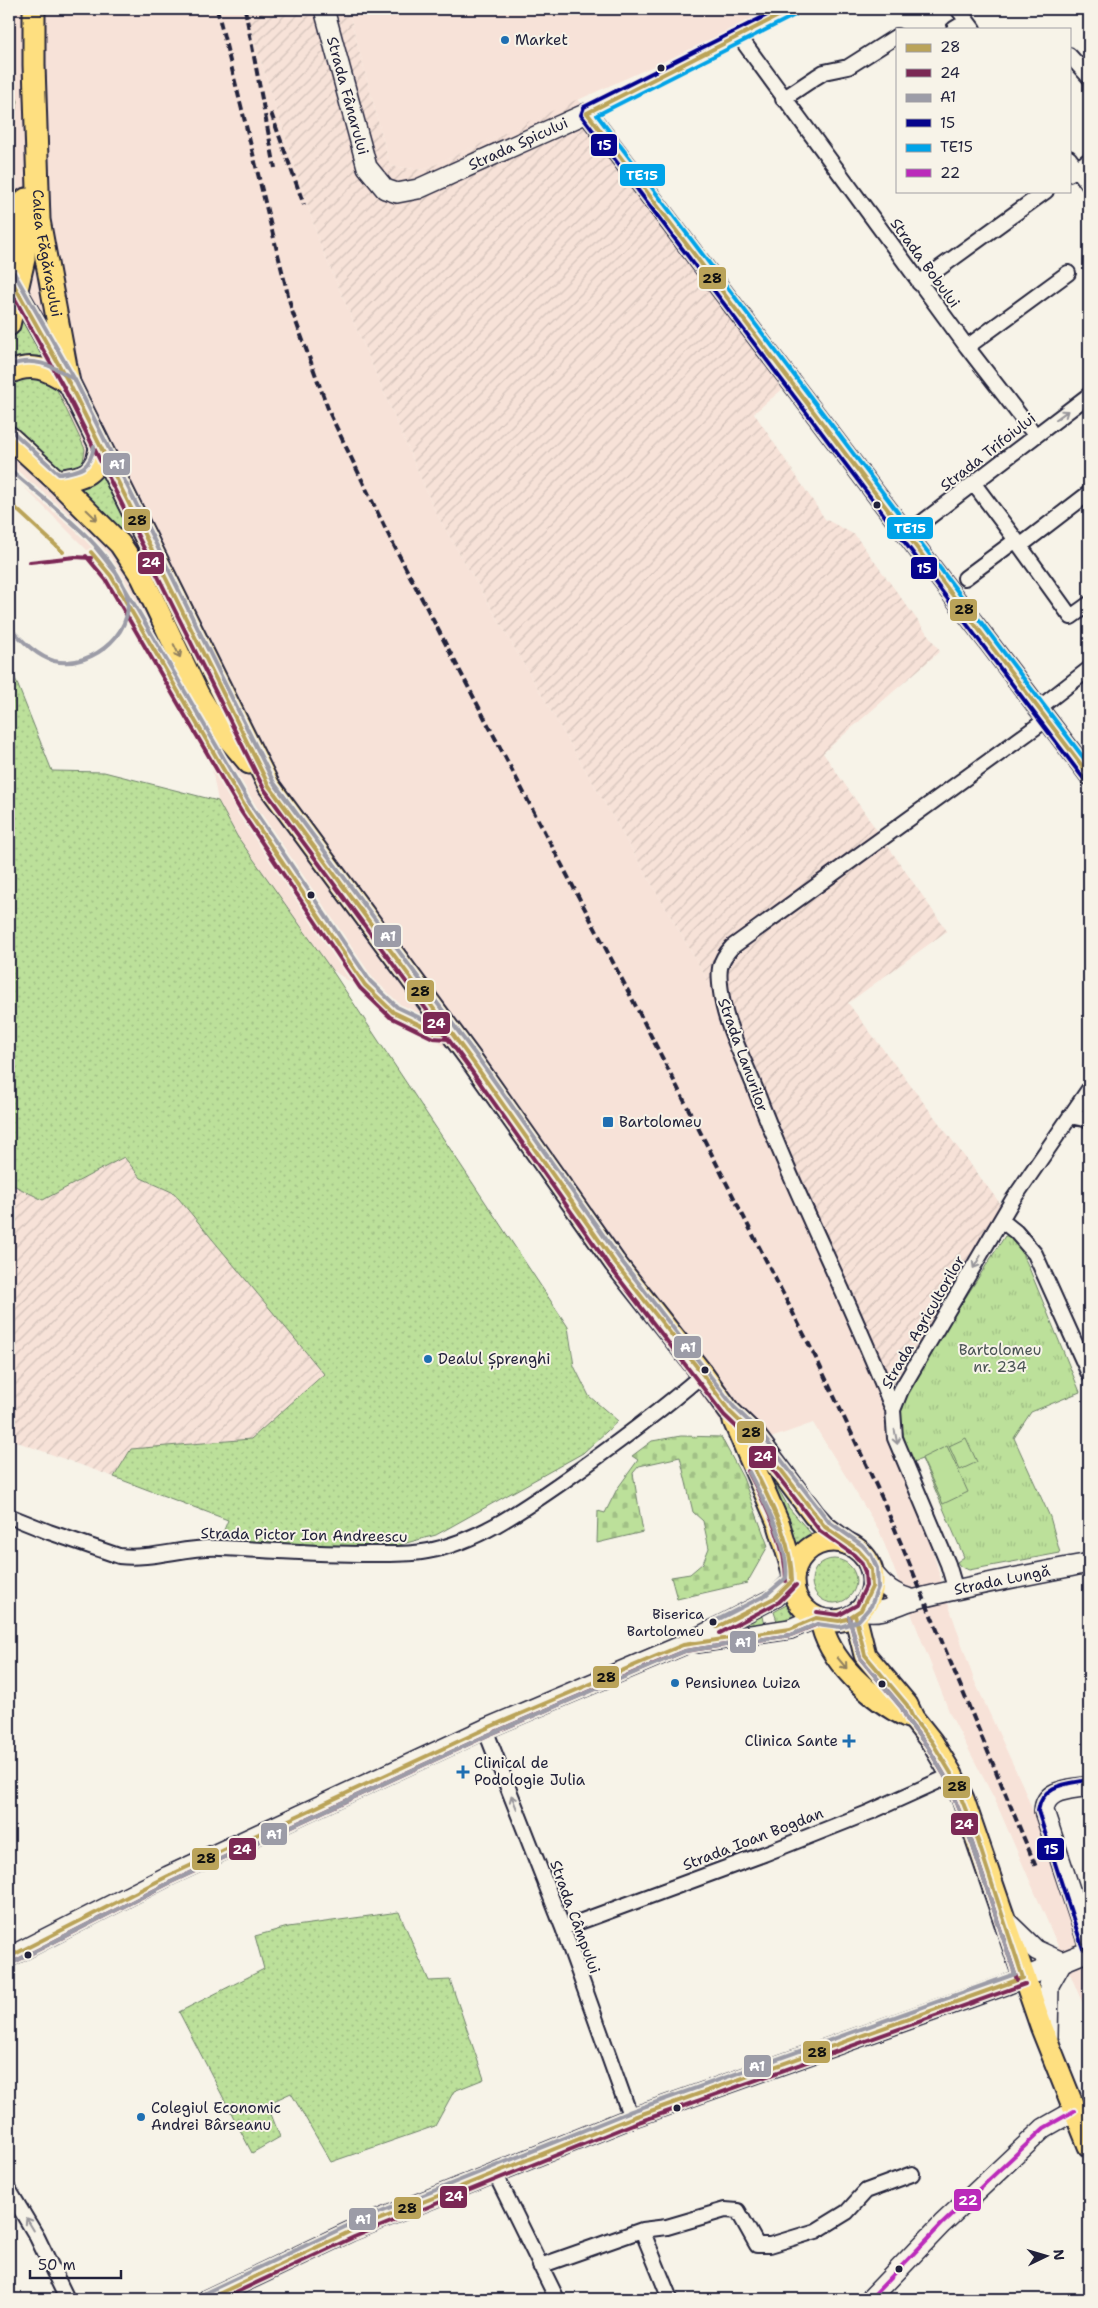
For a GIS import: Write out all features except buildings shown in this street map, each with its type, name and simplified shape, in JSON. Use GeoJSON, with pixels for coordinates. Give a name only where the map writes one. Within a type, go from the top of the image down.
{"type":"FeatureCollection","features":[{"type":"Feature","properties":{"kind":"main road","name":"Calea Făgărașului"},"geometry":{"type":"LineString","coordinates":[[34,9],[39,220],[69,383],[268,786],[472,1062],[615,1263],[703,1374],[729,1411],[780,1525],[793,1576]]}},
{"type":"Feature","properties":{"kind":"main road","name":"Strada Fânarului"},"geometry":{"type":"LineString","coordinates":[[324,9],[367,167],[377,181]]}},
{"type":"Feature","properties":{"kind":"main road","name":"Calea Făgărașului"},"geometry":{"type":"LineString","coordinates":[[9,325],[13,284],[24,259],[28,85],[34,65]]}},
{"type":"Feature","properties":{"kind":"main road","name":"Strada Spicului"},"geometry":{"type":"LineString","coordinates":[[377,181],[385,189],[397,193],[418,189],[587,113]]}},
{"type":"Feature","properties":{"kind":"main road"},"geometry":{"type":"LineString","coordinates":[[587,113],[1089,775]]}},
{"type":"Feature","properties":{"kind":"main road"},"geometry":{"type":"LineString","coordinates":[[13,284],[69,383]]}},
{"type":"Feature","properties":{"kind":"main road"},"geometry":{"type":"LineString","coordinates":[[9,373],[20,368],[41,367],[69,383]]}},
{"type":"Feature","properties":{"kind":"main road"},"geometry":{"type":"LineString","coordinates":[[9,437],[106,528],[132,560],[217,726],[268,786]]}},
{"type":"Feature","properties":{"kind":"main road"},"geometry":{"type":"LineString","coordinates":[[57,481],[89,473],[99,460],[100,447]]}},
{"type":"Feature","properties":{"kind":"main road","name":"Calea Făgărașului"},"geometry":{"type":"LineString","coordinates":[[729,1411],[754,1435],[814,1515],[825,1527],[848,1544]]}},
{"type":"Feature","properties":{"kind":"main road"},"geometry":{"type":"LineString","coordinates":[[915,1600],[901,1597],[888,1590],[871,1570],[862,1555],[848,1544],[829,1541],[810,1548],[797,1562],[793,1576],[793,1590],[801,1607],[819,1619],[830,1648],[844,1667],[872,1693],[912,1718],[932,1742],[952,1775],[978,1841],[1002,1917],[1048,2046],[1089,2146]]}},
{"type":"Feature","properties":{"kind":"main road","name":"Strada Lungă"},"geometry":{"type":"LineString","coordinates":[[858,1612],[885,1611],[915,1600],[1089,1563]]}},
{"type":"Feature","properties":{"kind":"main road"},"geometry":{"type":"LineString","coordinates":[[683,1645],[790,1629],[819,1619],[839,1621],[858,1612],[870,1595],[872,1587],[871,1570]]}},
{"type":"Feature","properties":{"kind":"main road"},"geometry":{"type":"LineString","coordinates":[[9,1957],[168,1876],[484,1729],[683,1645],[776,1597],[793,1576]]}},
{"type":"Feature","properties":{"kind":"main road"},"geometry":{"type":"LineString","coordinates":[[858,1612],[865,1654],[907,1705],[912,1718]]}},
{"type":"Feature","properties":{"kind":"main road"},"geometry":{"type":"LineString","coordinates":[[1089,1786],[1050,1796],[1045,1802],[1044,1811],[1089,1947]]}},
{"type":"Feature","properties":{"kind":"main road"},"geometry":{"type":"LineString","coordinates":[[1002,1917],[1036,1950],[1062,1962]]}},
{"type":"Feature","properties":{"kind":"main road"},"geometry":{"type":"LineString","coordinates":[[208,2299],[351,2231],[631,2118],[1023,1978],[1089,1951]]}},
{"type":"Feature","properties":{"kind":"main road"},"geometry":{"type":"LineString","coordinates":[[1048,2046],[1050,1985],[1062,1962]]}},
{"type":"Feature","properties":{"kind":"main road"},"geometry":{"type":"LineString","coordinates":[[870,2299],[942,2224],[1044,2128],[1074,2112]]}},
{"type":"Feature","properties":{"kind":"street","name":"Strada Spicului"},"geometry":{"type":"LineString","coordinates":[[587,113],[792,9]]}},
{"type":"Feature","properties":{"kind":"street"},"geometry":{"type":"LineString","coordinates":[[958,9],[970,25]]}},
{"type":"Feature","properties":{"kind":"street","name":"Strada Bobului"},"geometry":{"type":"LineString","coordinates":[[739,36],[783,99],[919,283],[1035,435]]}},
{"type":"Feature","properties":{"kind":"street"},"geometry":{"type":"LineString","coordinates":[[783,99],[824,72],[848,67],[896,37]]}},
{"type":"Feature","properties":{"kind":"street"},"geometry":{"type":"LineString","coordinates":[[1070,56],[1089,77]]}},
{"type":"Feature","properties":{"kind":"street"},"geometry":{"type":"LineString","coordinates":[[1089,160],[1072,167],[1089,185]]}},
{"type":"Feature","properties":{"kind":"street"},"geometry":{"type":"LineString","coordinates":[[919,283],[1045,192]]}},
{"type":"Feature","properties":{"kind":"street"},"geometry":{"type":"LineString","coordinates":[[967,347],[1068,273]]}},
{"type":"Feature","properties":{"kind":"street","name":"Strada Trifoiului"},"geometry":{"type":"LineString","coordinates":[[907,534],[1089,395]]}},
{"type":"Feature","properties":{"kind":"street"},"geometry":{"type":"LineString","coordinates":[[974,484],[1071,617],[1089,604]]}},
{"type":"Feature","properties":{"kind":"street"},"geometry":{"type":"LineString","coordinates":[[965,578],[1089,493]]}},
{"type":"Feature","properties":{"kind":"street"},"geometry":{"type":"LineString","coordinates":[[1043,713],[1089,669]]}},
{"type":"Feature","properties":{"kind":"street","name":"Strada Lanurilor"},"geometry":{"type":"LineString","coordinates":[[893,1410],[775,1142],[724,1009],[720,981],[721,959],[732,947],[1043,713]]}},
{"type":"Feature","properties":{"kind":"street","name":"Strada Agricultorilor"},"geometry":{"type":"LineString","coordinates":[[956,1591],[948,1564],[901,1457],[895,1438],[893,1410],[901,1390],[1001,1220],[1089,1089]]}},
{"type":"Feature","properties":{"kind":"street"},"geometry":{"type":"LineString","coordinates":[[1070,1116],[1089,1120]]}},
{"type":"Feature","properties":{"kind":"street"},"geometry":{"type":"LineString","coordinates":[[1001,1220],[1016,1232],[1035,1254],[1089,1374]]}},
{"type":"Feature","properties":{"kind":"street","name":"Strada Pictor Ion Andreescu"},"geometry":{"type":"LineString","coordinates":[[9,1516],[49,1532],[128,1557],[145,1557],[203,1547],[348,1554],[410,1554],[429,1551],[467,1539],[518,1513],[606,1452],[703,1374]]}},
{"type":"Feature","properties":{"kind":"street","name":"Strada Câmpului"},"geometry":{"type":"LineString","coordinates":[[484,1729],[563,1928],[631,2118]]}},
{"type":"Feature","properties":{"kind":"street","name":"Strada Ioan Bogdan"},"geometry":{"type":"LineString","coordinates":[[563,1928],[764,1854],[870,1812],[952,1775]]}},
{"type":"Feature","properties":{"kind":"street"},"geometry":{"type":"LineString","coordinates":[[495,2173],[557,2299]]}},
{"type":"Feature","properties":{"kind":"street"},"geometry":{"type":"LineString","coordinates":[[540,2266],[642,2230],[667,2228],[725,2210],[738,2212],[757,2245],[770,2245],[816,2231],[847,2212],[866,2191],[912,2174]]}},
{"type":"Feature","properties":{"kind":"street"},"geometry":{"type":"LineString","coordinates":[[9,2190],[37,2237],[67,2299]]}},
{"type":"Feature","properties":{"kind":"street"},"geometry":{"type":"LineString","coordinates":[[642,2230],[670,2299]]}},
{"type":"Feature","properties":{"kind":"shaded area"},"geometry":{"type":"Polygon","coordinates":[[[9,9],[244,9],[320,244],[436,513],[703,972],[886,1396],[949,1606],[974,1680],[1023,1786],[1089,1954],[1089,2018],[995,1800],[950,1714],[879,1530],[813,1423],[740,1449],[457,1055],[331,969],[237,836],[218,801],[211,764],[110,573],[9,472],[9,9]]]}},
{"type":"Feature","properties":{"kind":"shaded area"},"geometry":{"type":"Polygon","coordinates":[[[244,9],[348,9],[390,166],[423,170],[578,99],[790,383],[754,413],[825,519],[855,535],[940,651],[823,753],[947,931],[848,1003],[1002,1206],[886,1396],[703,972],[436,513],[320,244],[244,9]]]}},
{"type":"Feature","properties":{"kind":"shaded area"},"geometry":{"type":"Polygon","coordinates":[[[348,9],[780,9],[423,170],[390,166],[348,9]]]}},
{"type":"Feature","properties":{"kind":"shaded area"},"geometry":{"type":"Polygon","coordinates":[[[124,1157],[141,1178],[174,1193],[324,1374],[251,1439],[131,1449],[114,1477],[9,1439],[9,1183],[43,1200],[124,1157]]]}},
{"type":"Feature","properties":{"kind":"green space"},"geometry":{"type":"Polygon","coordinates":[[[9,92],[14,93],[18,101],[16,110],[9,113],[9,92]]]}},
{"type":"Feature","properties":{"kind":"green space"},"geometry":{"type":"Polygon","coordinates":[[[19,314],[45,362],[9,367],[9,354],[19,314]]]}},
{"type":"Feature","properties":{"kind":"green space"},"geometry":{"type":"Polygon","coordinates":[[[45,376],[57,390],[85,449],[83,462],[77,469],[58,472],[9,428],[9,381],[14,377],[45,376]]]}},
{"type":"Feature","properties":{"kind":"green space"},"geometry":{"type":"Polygon","coordinates":[[[101,474],[130,531],[124,535],[75,491],[93,482],[101,474]]]}},
{"type":"Feature","properties":{"kind":"green space"},"geometry":{"type":"Polygon","coordinates":[[[9,663],[52,771],[104,772],[218,801],[237,836],[331,969],[568,1327],[574,1366],[589,1396],[618,1421],[583,1453],[436,1535],[384,1549],[220,1540],[228,1520],[114,1477],[131,1449],[251,1439],[324,1374],[174,1193],[141,1178],[124,1157],[43,1200],[9,1183],[9,663]]]}},
{"type":"Feature","properties":{"kind":"green space","name":"Bartolomeu nr. 234"},"geometry":{"type":"Polygon","coordinates":[[[1005,1236],[1014,1236],[1027,1263],[1080,1392],[1031,1412],[1014,1438],[1050,1517],[1060,1553],[969,1570],[960,1566],[957,1562],[964,1557],[922,1459],[911,1463],[902,1430],[901,1410],[903,1402],[946,1328],[1005,1236]]]}},
{"type":"Feature","properties":{"kind":"green space"},"geometry":{"type":"Polygon","coordinates":[[[681,1436],[721,1437],[743,1478],[768,1546],[747,1583],[677,1599],[671,1577],[690,1574],[703,1563],[709,1548],[703,1521],[693,1512],[680,1457],[639,1466],[633,1473],[643,1532],[597,1543],[598,1511],[605,1513],[617,1489],[638,1460],[632,1456],[652,1441],[681,1436]]]}},
{"type":"Feature","properties":{"kind":"green space"},"geometry":{"type":"Polygon","coordinates":[[[966,1438],[977,1462],[960,1470],[949,1446],[966,1438]]]}},
{"type":"Feature","properties":{"kind":"green space"},"geometry":{"type":"Polygon","coordinates":[[[947,1446],[968,1492],[943,1504],[922,1458],[947,1446]]]}},
{"type":"Feature","properties":{"kind":"green space"},"geometry":{"type":"Polygon","coordinates":[[[767,1469],[789,1508],[813,1536],[796,1550],[765,1470],[767,1469]]]}},
{"type":"Feature","properties":{"kind":"green space"},"geometry":{"type":"Polygon","coordinates":[[[838,1559],[850,1565],[855,1572],[855,1590],[850,1597],[843,1602],[830,1603],[822,1600],[815,1593],[812,1577],[815,1569],[822,1562],[838,1559]]]}},
{"type":"Feature","properties":{"kind":"green space"},"geometry":{"type":"Polygon","coordinates":[[[788,1604],[794,1621],[778,1624],[774,1612],[788,1604]]]}},
{"type":"Feature","properties":{"kind":"green space"},"geometry":{"type":"Polygon","coordinates":[[[763,1616],[765,1626],[727,1629],[763,1616]]]}},
{"type":"Feature","properties":{"kind":"green space"},"geometry":{"type":"Polygon","coordinates":[[[399,1912],[429,1981],[450,1980],[484,2079],[454,2091],[435,2126],[331,2162],[291,2093],[267,2104],[280,2137],[252,2153],[179,2012],[264,1969],[255,1936],[288,1927],[399,1912]]]}},
{"type":"Feature","properties":{"kind":"railway"},"geometry":{"type":"LineString","coordinates":[[217,9],[292,311],[330,414],[390,538],[627,989],[816,1358],[882,1498],[1036,1867]]}},
{"type":"Feature","properties":{"kind":"railway"},"geometry":{"type":"LineString","coordinates":[[245,9],[275,168]]}},
{"type":"Feature","properties":{"kind":"railway"},"geometry":{"type":"LineString","coordinates":[[271,113],[304,205]]}},
{"type":"Feature","properties":{"kind":"transit line","name":"15"},"geometry":{"type":"LineString","coordinates":[[779,9],[584,107],[581,115],[1084,779]]}},
{"type":"Feature","properties":{"kind":"transit line","name":"28"},"geometry":{"type":"LineString","coordinates":[[587,113],[792,9]]}},
{"type":"Feature","properties":{"kind":"transit line","name":"TE15"},"geometry":{"type":"LineString","coordinates":[[795,15],[597,115],[1089,765]]}},
{"type":"Feature","properties":{"kind":"transit line","name":"28"},"geometry":{"type":"LineString","coordinates":[[587,113],[1089,775]]}},
{"type":"Feature","properties":{"kind":"transit line","name":"A1"},"geometry":{"type":"LineString","coordinates":[[12,1963],[171,1882],[488,1735],[685,1651],[791,1635],[817,1624],[840,1627],[858,1621],[871,1606],[878,1587],[877,1568],[871,1555],[862,1545],[829,1522],[759,1431],[734,1407],[620,1259],[478,1058],[274,783],[75,380],[14,273]]}},
{"type":"Feature","properties":{"kind":"transit line","name":"28"},"geometry":{"type":"LineString","coordinates":[[9,276],[69,383],[269,786],[473,1062],[615,1263],[701,1372],[729,1411],[754,1435],[825,1527],[858,1550],[866,1559],[871,1570],[872,1587],[861,1610],[847,1619],[839,1621],[816,1618]]}},
{"type":"Feature","properties":{"kind":"transit line","name":"24"},"geometry":{"type":"LineString","coordinates":[[9,288],[63,386],[264,789],[468,1066],[610,1267],[724,1415],[749,1439],[820,1531],[861,1562],[865,1572],[866,1586],[857,1605],[839,1615],[817,1612]]}},
{"type":"Feature","properties":{"kind":"transit line","name":"A1"},"geometry":{"type":"LineString","coordinates":[[9,366],[26,362],[42,363],[72,378]]}},
{"type":"Feature","properties":{"kind":"transit line","name":"A1"},"geometry":{"type":"LineString","coordinates":[[13,432],[59,474],[83,468],[90,460],[94,446]]}},
{"type":"Feature","properties":{"kind":"transit line","name":"A1"},"geometry":{"type":"LineString","coordinates":[[9,627],[30,647],[47,659],[69,662],[84,659],[110,643],[120,631],[126,617],[128,602],[124,587],[115,570],[90,540],[13,472]]}},
{"type":"Feature","properties":{"kind":"transit line","name":"28"},"geometry":{"type":"LineString","coordinates":[[9,502],[63,552]]}},
{"type":"Feature","properties":{"kind":"transit line","name":"A1"},"geometry":{"type":"LineString","coordinates":[[96,548],[116,573],[252,807],[370,981],[397,1007],[437,1026],[448,1027]]}},
{"type":"Feature","properties":{"kind":"transit line","name":"28"},"geometry":{"type":"LineString","coordinates":[[91,552],[111,576],[247,810],[365,985],[393,1012],[435,1032],[448,1033]]}},
{"type":"Feature","properties":{"kind":"transit line","name":"24"},"geometry":{"type":"LineString","coordinates":[[86,556],[106,580],[242,813],[360,988],[390,1017],[433,1038],[448,1039]]}},
{"type":"Feature","properties":{"kind":"transit line","name":"24"},"geometry":{"type":"LineString","coordinates":[[30,562],[75,557],[91,558]]}},
{"type":"Feature","properties":{"kind":"transit line","name":"28"},"geometry":{"type":"LineString","coordinates":[[754,1468],[784,1537],[791,1566],[792,1581]]}},
{"type":"Feature","properties":{"kind":"transit line","name":"24"},"geometry":{"type":"LineString","coordinates":[[748,1471],[778,1538],[785,1566],[786,1581]]}},
{"type":"Feature","properties":{"kind":"transit line","name":"A1"},"geometry":{"type":"LineString","coordinates":[[713,1622],[766,1595],[786,1578],[784,1552],[780,1538],[749,1472]]}},
{"type":"Feature","properties":{"kind":"transit line","name":"28"},"geometry":{"type":"LineString","coordinates":[[717,1627],[776,1597],[792,1581]]}},
{"type":"Feature","properties":{"kind":"transit line","name":"24"},"geometry":{"type":"LineString","coordinates":[[720,1633],[779,1602],[796,1585]]}},
{"type":"Feature","properties":{"kind":"transit line","name":"28"},"geometry":{"type":"LineString","coordinates":[[855,1615],[865,1655],[907,1705],[913,1718],[932,1742],[952,1775],[978,1841],[1023,1978]]}},
{"type":"Feature","properties":{"kind":"transit line","name":"24"},"geometry":{"type":"LineString","coordinates":[[849,1617],[860,1658],[902,1708],[908,1721],[927,1746],[946,1778],[972,1843],[1017,1980]]}},
{"type":"Feature","properties":{"kind":"transit line","name":"A1"},"geometry":{"type":"LineString","coordinates":[[205,2293],[349,2225],[629,2112],[1015,1974],[972,1843],[946,1778],[927,1746],[908,1721],[902,1708],[860,1658],[849,1617]]}},
{"type":"Feature","properties":{"kind":"transit line","name":"28"},"geometry":{"type":"LineString","coordinates":[[9,1957],[168,1876],[485,1729],[654,1657],[683,1645],[790,1629],[816,1618]]}},
{"type":"Feature","properties":{"kind":"transit line","name":"24"},"geometry":{"type":"LineString","coordinates":[[12,1963],[171,1882],[488,1735],[656,1663],[685,1651],[791,1635],[818,1624]]}},
{"type":"Feature","properties":{"kind":"transit line","name":"15"},"geometry":{"type":"LineString","coordinates":[[1083,1949],[1038,1811],[1040,1802],[1050,1790],[1064,1784],[1088,1780]]}},
{"type":"Feature","properties":{"kind":"transit line","name":"28"},"geometry":{"type":"LineString","coordinates":[[208,2299],[351,2231],[631,2118],[1023,1978]]}},
{"type":"Feature","properties":{"kind":"transit line","name":"24"},"geometry":{"type":"LineString","coordinates":[[222,2299],[354,2237],[633,2124],[1025,1984]]}},
{"type":"Feature","properties":{"kind":"transit line","name":"22"},"geometry":{"type":"LineString","coordinates":[[870,2299],[942,2224],[1044,2128],[1074,2111]]}},
{"type":"Feature","properties":{"kind":"place","name":"Market"},"geometry":{"type":"Point","coordinates":[505,40]}},
{"type":"Feature","properties":{"kind":"place","name":"Bartolomeu"},"geometry":{"type":"Point","coordinates":[608,1122]}},
{"type":"Feature","properties":{"kind":"place","name":"Dealul Șprenghi"},"geometry":{"type":"Point","coordinates":[428,1359]}},
{"type":"Feature","properties":{"kind":"place","name":"Biserica Bartolomeu"},"geometry":{"type":"Point","coordinates":[713,1622]}},
{"type":"Feature","properties":{"kind":"place","name":"Pensiunea Luiza"},"geometry":{"type":"Point","coordinates":[675,1683]}},
{"type":"Feature","properties":{"kind":"place","name":"Clinica Sante"},"geometry":{"type":"Point","coordinates":[849,1741]}},
{"type":"Feature","properties":{"kind":"place","name":"Clinical de Podologie Julia"},"geometry":{"type":"Point","coordinates":[463,1772]}},
{"type":"Feature","properties":{"kind":"place","name":"Colegiul Economic Andrei Bârseanu"},"geometry":{"type":"Point","coordinates":[141,2117]}}]}
